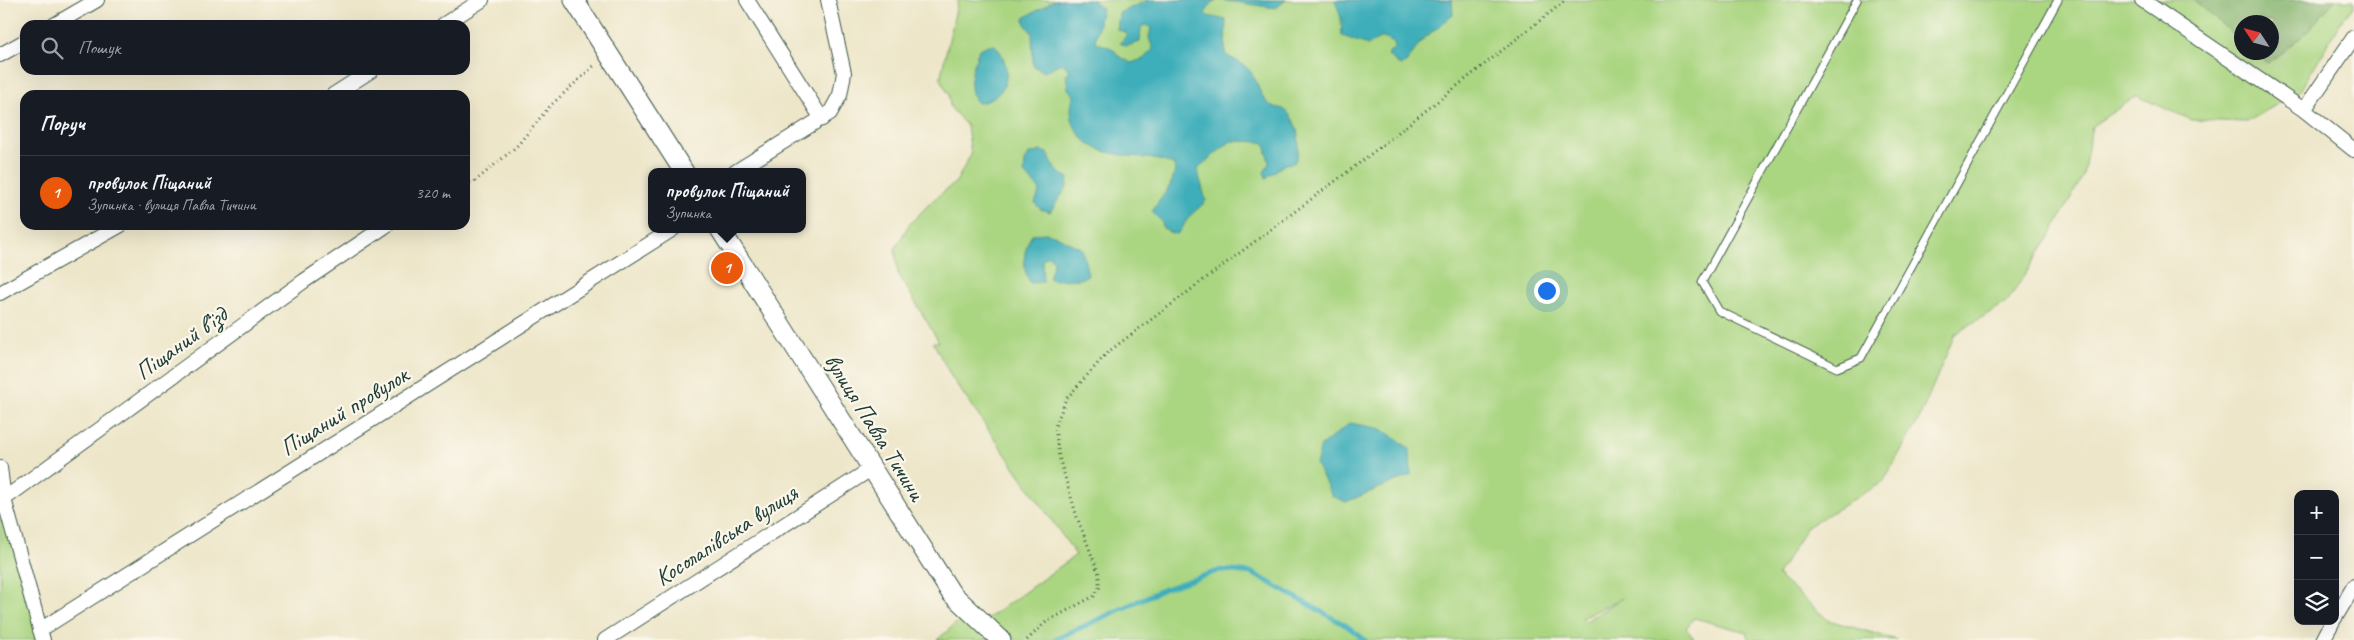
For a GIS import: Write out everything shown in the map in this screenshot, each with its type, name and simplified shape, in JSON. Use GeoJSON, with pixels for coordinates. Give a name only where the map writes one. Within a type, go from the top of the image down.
{"type":"FeatureCollection","features":[{"type":"Feature","properties":{"kind":"main road"},"geometry":{"type":"LineString","coordinates":[[574,0],[681,168]]}},
{"type":"Feature","properties":{"kind":"main road","name":"вулиця Павла Тичини"},"geometry":{"type":"LineString","coordinates":[[723,233],[951,593],[1001,640]]}},
{"type":"Feature","properties":{"kind":"street"},"geometry":{"type":"LineString","coordinates":[[63,20],[97,0]]}},
{"type":"Feature","properties":{"kind":"street"},"geometry":{"type":"LineString","coordinates":[[451,20],[482,0]]}},
{"type":"Feature","properties":{"kind":"street"},"geometry":{"type":"LineString","coordinates":[[747,0],[822,119]]}},
{"type":"Feature","properties":{"kind":"street"},"geometry":{"type":"LineString","coordinates":[[742,168],[822,119],[830,113],[840,96],[844,73],[828,0]]}},
{"type":"Feature","properties":{"kind":"street"},"geometry":{"type":"LineString","coordinates":[[2142,0],[2304,110],[2354,150]]}},
{"type":"Feature","properties":{"kind":"street"},"geometry":{"type":"LineString","coordinates":[[2304,110],[2354,37]]}},
{"type":"Feature","properties":{"kind":"street"},"geometry":{"type":"LineString","coordinates":[[0,54],[20,44]]}},
{"type":"Feature","properties":{"kind":"street"},"geometry":{"type":"LineString","coordinates":[[341,90],[364,75]]}},
{"type":"Feature","properties":{"kind":"street"},"geometry":{"type":"LineString","coordinates":[[0,293],[112,230]]}},
{"type":"Feature","properties":{"kind":"street","name":"Піщаний в’їзд"},"geometry":{"type":"LineString","coordinates":[[4,499],[304,281],[380,230]]}},
{"type":"Feature","properties":{"kind":"street","name":"Піщаний провулок"},"geometry":{"type":"LineString","coordinates":[[41,635],[667,233]]}},
{"type":"Feature","properties":{"kind":"street"},"geometry":{"type":"LineString","coordinates":[[0,468],[4,499],[41,635]]}},
{"type":"Feature","properties":{"kind":"street","name":"Косолапівська вулиця"},"geometry":{"type":"LineString","coordinates":[[605,640],[871,469]]}},
{"type":"Feature","properties":{"kind":"street"},"geometry":{"type":"LineString","coordinates":[[2339,612],[2354,586]]}},
{"type":"Feature","properties":{"kind":"street"},"geometry":{"type":"LineString","coordinates":[[2322,640],[2331,625]]}},
{"type":"Feature","properties":{"kind":"lane"},"geometry":{"type":"LineString","coordinates":[[1857,0],[1702,282],[1719,311],[1837,368],[1861,358],[2058,0]]}},
{"type":"Feature","properties":{"kind":"path"},"geometry":{"type":"LineString","coordinates":[[1026,640],[1046,622],[1094,596],[1099,588],[1099,574],[1077,517],[1059,457],[1055,427],[1066,399],[1108,352],[1362,160],[1566,0]]}},
{"type":"Feature","properties":{"kind":"path"},"geometry":{"type":"LineString","coordinates":[[470,182],[474,182],[516,147],[550,106],[608,54]]}},
{"type":"Feature","properties":{"kind":"green space"},"geometry":{"type":"Polygon","coordinates":[[[958,0],[2354,0],[2354,6],[2340,23],[2300,91],[2247,122],[2192,120],[2137,96],[2092,126],[2083,176],[2049,238],[2007,302],[1955,334],[1919,419],[1883,482],[1807,527],[1777,575],[1828,620],[1897,640],[1749,640],[1746,632],[1694,618],[1686,628],[1695,640],[937,640],[970,611],[983,622],[1076,555],[952,378],[933,342],[939,342],[898,273],[895,249],[908,226],[932,201],[956,182],[971,154],[967,126],[950,107],[949,95],[940,79],[958,0]],[[1622,598],[1582,618],[1586,621],[1622,598]]]}},
{"type":"Feature","properties":{"kind":"green space"},"geometry":{"type":"Polygon","coordinates":[[[2194,0],[2335,0],[2302,37],[2279,55],[2279,15],[2234,15],[2234,35],[2194,0]]]}},
{"type":"Feature","properties":{"kind":"green space"},"geometry":{"type":"Polygon","coordinates":[[[0,468],[42,640],[0,640],[0,468]]]}},
{"type":"Feature","properties":{"kind":"water"},"geometry":{"type":"Polygon","coordinates":[[[1055,0],[1094,0],[1094,3],[1102,8],[1095,42],[1112,48],[1120,57],[1131,63],[1143,59],[1153,49],[1149,38],[1151,28],[1146,25],[1141,27],[1140,42],[1127,46],[1120,43],[1126,36],[1126,32],[1117,30],[1119,13],[1149,0],[1218,0],[1213,2],[1205,13],[1208,16],[1226,20],[1225,54],[1249,69],[1266,101],[1272,106],[1285,110],[1294,121],[1299,143],[1294,163],[1285,164],[1266,178],[1264,172],[1269,164],[1266,147],[1263,142],[1231,141],[1199,167],[1198,172],[1206,201],[1189,217],[1177,234],[1163,228],[1162,222],[1152,212],[1171,184],[1174,165],[1105,151],[1092,146],[1082,138],[1074,125],[1071,110],[1074,95],[1068,89],[1066,75],[1070,70],[1061,63],[1044,72],[1033,66],[1032,33],[1025,24],[1024,18],[1055,0]]]}},
{"type":"Feature","properties":{"kind":"water"},"geometry":{"type":"Polygon","coordinates":[[[1220,0],[1286,0],[1276,8],[1220,0]]]}},
{"type":"Feature","properties":{"kind":"water"},"geometry":{"type":"Polygon","coordinates":[[[1335,0],[1452,0],[1453,15],[1422,40],[1406,63],[1400,66],[1388,55],[1390,51],[1394,50],[1395,44],[1390,41],[1380,38],[1368,45],[1342,36],[1341,18],[1335,0]]]}},
{"type":"Feature","properties":{"kind":"water"},"geometry":{"type":"Polygon","coordinates":[[[988,45],[995,45],[1001,53],[1005,62],[1006,81],[996,96],[988,101],[977,103],[971,90],[971,76],[979,49],[988,45]]]}},
{"type":"Feature","properties":{"kind":"water"},"geometry":{"type":"Polygon","coordinates":[[[1041,151],[1049,154],[1055,168],[1068,177],[1067,187],[1050,212],[1040,209],[1035,203],[1040,190],[1024,173],[1025,162],[1029,154],[1041,151]]]}},
{"type":"Feature","properties":{"kind":"water"},"geometry":{"type":"Polygon","coordinates":[[[1047,233],[1082,248],[1088,275],[1080,279],[1052,280],[1049,278],[1054,262],[1049,255],[1042,260],[1043,282],[1030,283],[1024,264],[1027,247],[1032,234],[1047,233]]]}},
{"type":"Feature","properties":{"kind":"water"},"geometry":{"type":"Polygon","coordinates":[[[1350,423],[1382,429],[1410,449],[1411,475],[1346,502],[1332,496],[1316,464],[1321,446],[1350,423]]]}},
{"type":"Feature","properties":{"kind":"waterway"},"geometry":{"type":"LineString","coordinates":[[1054,640],[1164,589],[1221,570],[1252,573],[1347,626],[1365,640]]}},
{"type":"Feature","properties":{"kind":"place","name":"провулок Піщаний"},"geometry":{"type":"Point","coordinates":[727,268]}}]}
